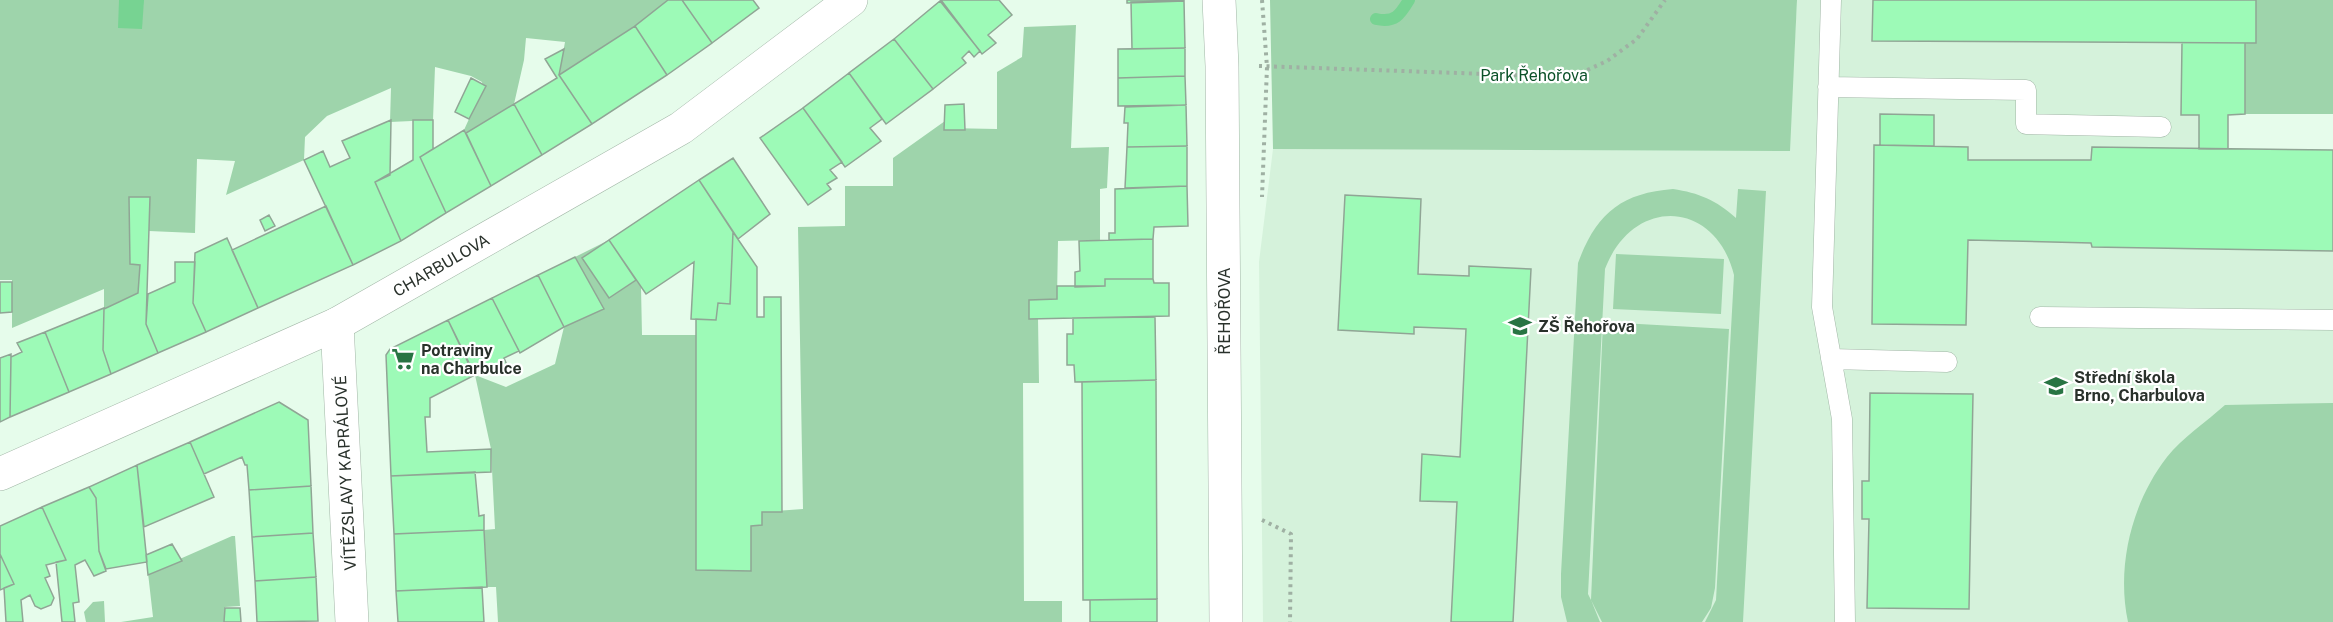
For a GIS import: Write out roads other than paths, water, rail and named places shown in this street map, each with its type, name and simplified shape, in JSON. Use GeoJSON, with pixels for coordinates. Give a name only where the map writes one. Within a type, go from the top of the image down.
{"type":"FeatureCollection","features":[{"type":"Feature","properties":{"kind":"street","name":"CHARBULOVA"},"geometry":{"type":"LineString","coordinates":[[0,474],[337,324],[681,128],[851,0]]}},
{"type":"Feature","properties":{"kind":"street","name":"ŘEHOŘOVA"},"geometry":{"type":"LineString","coordinates":[[1219,0],[1222,66],[1229,618]]}},
{"type":"Feature","properties":{"kind":"street","name":"VÍTĚZSLAVY KAPRÁLOVÉ"},"geometry":{"type":"LineString","coordinates":[[337,324],[352,622]]}},
{"type":"Feature","properties":{"kind":"lane"},"geometry":{"type":"LineString","coordinates":[[1831,0],[1822,307],[1842,418],[1845,622]]}},
{"type":"Feature","properties":{"kind":"lane"},"geometry":{"type":"LineString","coordinates":[[1828,87],[2026,90],[2026,124],[2162,127]]}},
{"type":"Feature","properties":{"kind":"lane"},"geometry":{"type":"LineString","coordinates":[[2040,317],[2333,320]]}},
{"type":"Feature","properties":{"kind":"lane"},"geometry":{"type":"LineString","coordinates":[[1831,359],[1947,362]]}},
{"type":"Feature","properties":{"kind":"waterway"},"geometry":{"type":"LineString","coordinates":[[1376,19],[1388,20],[1396,17],[1409,0]]}},
{"type":"Feature","properties":{"kind":"place","name":"ZŠ Řehořova"},"geometry":{"type":"Point","coordinates":[1520,326]}},
{"type":"Feature","properties":{"kind":"place","name":"Potraviny na Charbulce"},"geometry":{"type":"Point","coordinates":[403,359]}},
{"type":"Feature","properties":{"kind":"place","name":"Střední škola Brno, Charbulova"},"geometry":{"type":"Point","coordinates":[2056,386]}},
{"type":"Feature","properties":{"kind":"park label","name":"Park Řehořova"},"geometry":{"type":"Point","coordinates":[1534,75]}}]}
